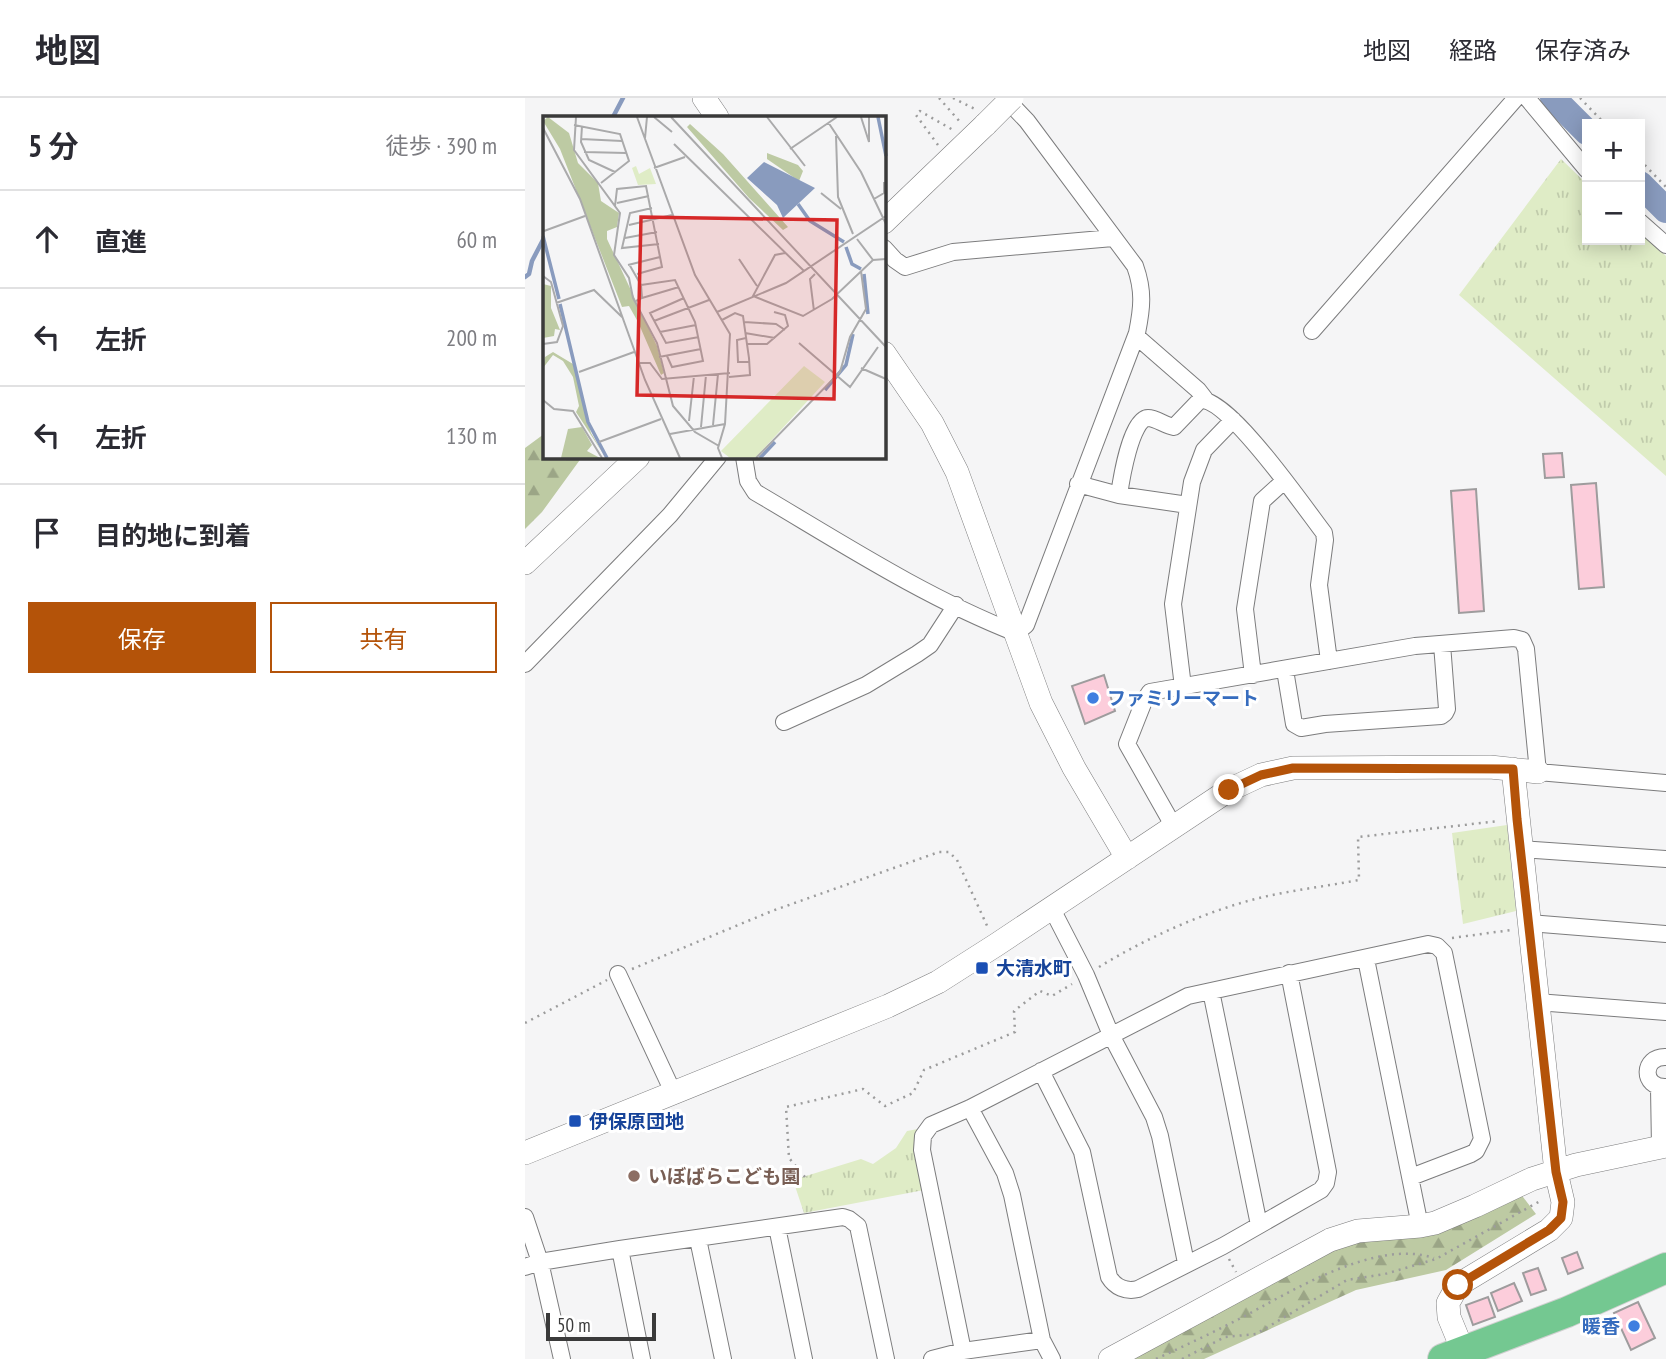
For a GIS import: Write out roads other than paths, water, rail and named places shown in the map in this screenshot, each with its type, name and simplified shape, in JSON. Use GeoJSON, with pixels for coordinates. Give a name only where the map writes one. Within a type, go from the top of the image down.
{"type":"FeatureCollection","features":[{"type":"Feature","properties":{"kind":"highway"},"geometry":{"type":"LineString","coordinates":[[1453,1355],[1567,1312],[1666,1268]]}},
{"type":"Feature","properties":{"kind":"street"},"geometry":{"type":"LineString","coordinates":[[704,98],[716,116]]}},
{"type":"Feature","properties":{"kind":"street"},"geometry":{"type":"LineString","coordinates":[[1005,98],[1027,121],[1135,266],[1142,284],[1143,305],[1136,336],[1030,614],[1025,625],[1016,633]]}},
{"type":"Feature","properties":{"kind":"street"},"geometry":{"type":"LineString","coordinates":[[885,221],[977,121],[1012,98]]}},
{"type":"Feature","properties":{"kind":"street"},"geometry":{"type":"LineString","coordinates":[[1312,331],[1517,98]]}},
{"type":"Feature","properties":{"kind":"street"},"geometry":{"type":"LineString","coordinates":[[1527,98],[1582,164]]}},
{"type":"Feature","properties":{"kind":"street"},"geometry":{"type":"LineString","coordinates":[[1645,226],[1666,245]]}},
{"type":"Feature","properties":{"kind":"street"},"geometry":{"type":"LineString","coordinates":[[885,249],[905,267],[953,252],[1113,237]]}},
{"type":"Feature","properties":{"kind":"street"},"geometry":{"type":"LineString","coordinates":[[1136,336],[1205,399],[1247,432],[1324,533],[1319,584],[1329,661]]}},
{"type":"Feature","properties":{"kind":"street"},"geometry":{"type":"LineString","coordinates":[[885,354],[932,423],[957,472],[1041,702],[1074,768],[1127,858]]}},
{"type":"Feature","properties":{"kind":"street"},"geometry":{"type":"LineString","coordinates":[[1119,495],[1125,460],[1137,424],[1149,417],[1174,427],[1200,400],[1205,399]]}},
{"type":"Feature","properties":{"kind":"street"},"geometry":{"type":"LineString","coordinates":[[1183,687],[1173,604],[1192,482],[1204,450],[1233,420]]}},
{"type":"Feature","properties":{"kind":"street"},"geometry":{"type":"LineString","coordinates":[[525,563],[637,458]]}},
{"type":"Feature","properties":{"kind":"street"},"geometry":{"type":"LineString","coordinates":[[525,664],[670,515],[717,458]]}},
{"type":"Feature","properties":{"kind":"street"},"geometry":{"type":"LineString","coordinates":[[744,458],[748,481],[755,492],[886,569],[1016,633]]}},
{"type":"Feature","properties":{"kind":"street"},"geometry":{"type":"LineString","coordinates":[[1253,675],[1245,609],[1262,501],[1284,481]]}},
{"type":"Feature","properties":{"kind":"street"},"geometry":{"type":"LineString","coordinates":[[1078,484],[1119,495],[1188,505]]}},
{"type":"Feature","properties":{"kind":"street"},"geometry":{"type":"LineString","coordinates":[[784,722],[866,685],[917,654],[930,645],[956,605]]}},
{"type":"Feature","properties":{"kind":"street"},"geometry":{"type":"LineString","coordinates":[[1174,827],[1127,744],[1150,692],[1415,646],[1514,638],[1522,640],[1526,649],[1538,772]]}},
{"type":"Feature","properties":{"kind":"street"},"geometry":{"type":"LineString","coordinates":[[1285,670],[1296,727],[1441,716],[1447,709],[1443,644]]}},
{"type":"Feature","properties":{"kind":"street"},"geometry":{"type":"LineString","coordinates":[[525,1153],[888,1006],[938,982],[1229,790],[1261,775],[1293,768],[1513,769],[1666,783]]}},
{"type":"Feature","properties":{"kind":"street"},"geometry":{"type":"LineString","coordinates":[[1453,1355],[1448,1303],[1458,1285],[1549,1230],[1561,1218],[1563,1202],[1556,1172],[1537,1002],[1522,926],[1520,849],[1513,769]]}},
{"type":"Feature","properties":{"kind":"street"},"geometry":{"type":"LineString","coordinates":[[1520,849],[1666,859]]}},
{"type":"Feature","properties":{"kind":"street"},"geometry":{"type":"LineString","coordinates":[[1052,909],[1157,1127],[1186,1263]]}},
{"type":"Feature","properties":{"kind":"street"},"geometry":{"type":"LineString","coordinates":[[1522,926],[1666,934]]}},
{"type":"Feature","properties":{"kind":"street"},"geometry":{"type":"LineString","coordinates":[[963,1351],[922,1150],[923,1136],[931,1125],[970,1108],[1188,996],[1428,944],[1437,946],[1444,953],[1482,1139],[1476,1151],[1471,1154],[1411,1177]]}},
{"type":"Feature","properties":{"kind":"street"},"geometry":{"type":"LineString","coordinates":[[1366,959],[1420,1226]]}},
{"type":"Feature","properties":{"kind":"street"},"geometry":{"type":"LineString","coordinates":[[1041,1071],[1083,1152],[1109,1277],[1113,1283],[1127,1290],[1138,1289],[1223,1246],[1321,1190],[1328,1176],[1289,973]]}},
{"type":"Feature","properties":{"kind":"street"},"geometry":{"type":"LineString","coordinates":[[618,974],[673,1092]]}},
{"type":"Feature","properties":{"kind":"street"},"geometry":{"type":"LineString","coordinates":[[1211,991],[1259,1225]]}},
{"type":"Feature","properties":{"kind":"street"},"geometry":{"type":"LineString","coordinates":[[1537,1002],[1666,1012]]}},
{"type":"Feature","properties":{"kind":"street"},"geometry":{"type":"LineString","coordinates":[[1110,1359],[1330,1240],[1358,1231],[1420,1226],[1475,1206],[1532,1179],[1576,1165],[1663,1147],[1663,1088],[1650,1082],[1647,1077],[1648,1066],[1655,1058],[1666,1057]]}},
{"type":"Feature","properties":{"kind":"street"},"geometry":{"type":"LineString","coordinates":[[970,1108],[1009,1184],[1042,1340],[1052,1359]]}},
{"type":"Feature","properties":{"kind":"street"},"geometry":{"type":"LineString","coordinates":[[525,1217],[533,1264],[562,1359]]}},
{"type":"Feature","properties":{"kind":"street"},"geometry":{"type":"LineString","coordinates":[[533,1264],[842,1217],[857,1226],[886,1359]]}},
{"type":"Feature","properties":{"kind":"street"},"geometry":{"type":"LineString","coordinates":[[777,1227],[804,1359]]}},
{"type":"Feature","properties":{"kind":"street"},"geometry":{"type":"LineString","coordinates":[[698,1239],[723,1359]]}},
{"type":"Feature","properties":{"kind":"street"},"geometry":{"type":"LineString","coordinates":[[620,1249],[642,1359]]}},
{"type":"Feature","properties":{"kind":"street"},"geometry":{"type":"LineString","coordinates":[[932,1359],[963,1351],[1042,1340]]}},
{"type":"Feature","properties":{"kind":"waterway"},"geometry":{"type":"LineString","coordinates":[[614,116],[623,98]]}},
{"type":"Feature","properties":{"kind":"waterway"},"geometry":{"type":"LineString","coordinates":[[1553,98],[1582,127]]}},
{"type":"Feature","properties":{"kind":"waterway"},"geometry":{"type":"LineString","coordinates":[[1645,189],[1666,210]]}},
{"type":"Feature","properties":{"kind":"waterway"},"geometry":{"type":"LineString","coordinates":[[525,277],[529,274],[532,261],[543,240]]}},
{"type":"Feature","properties":{"kind":"place","name":"ファミリーマート"},"geometry":{"type":"Point","coordinates":[1093,698]}},
{"type":"Feature","properties":{"kind":"place","name":"大清水町"},"geometry":{"type":"Point","coordinates":[982,968]}},
{"type":"Feature","properties":{"kind":"place","name":"伊保原団地"},"geometry":{"type":"Point","coordinates":[575,1121]}},
{"type":"Feature","properties":{"kind":"place","name":"いぼばらこども園"},"geometry":{"type":"Point","coordinates":[634,1176]}},
{"type":"Feature","properties":{"kind":"place","name":"暖香"},"geometry":{"type":"Point","coordinates":[1634,1326]}}]}
